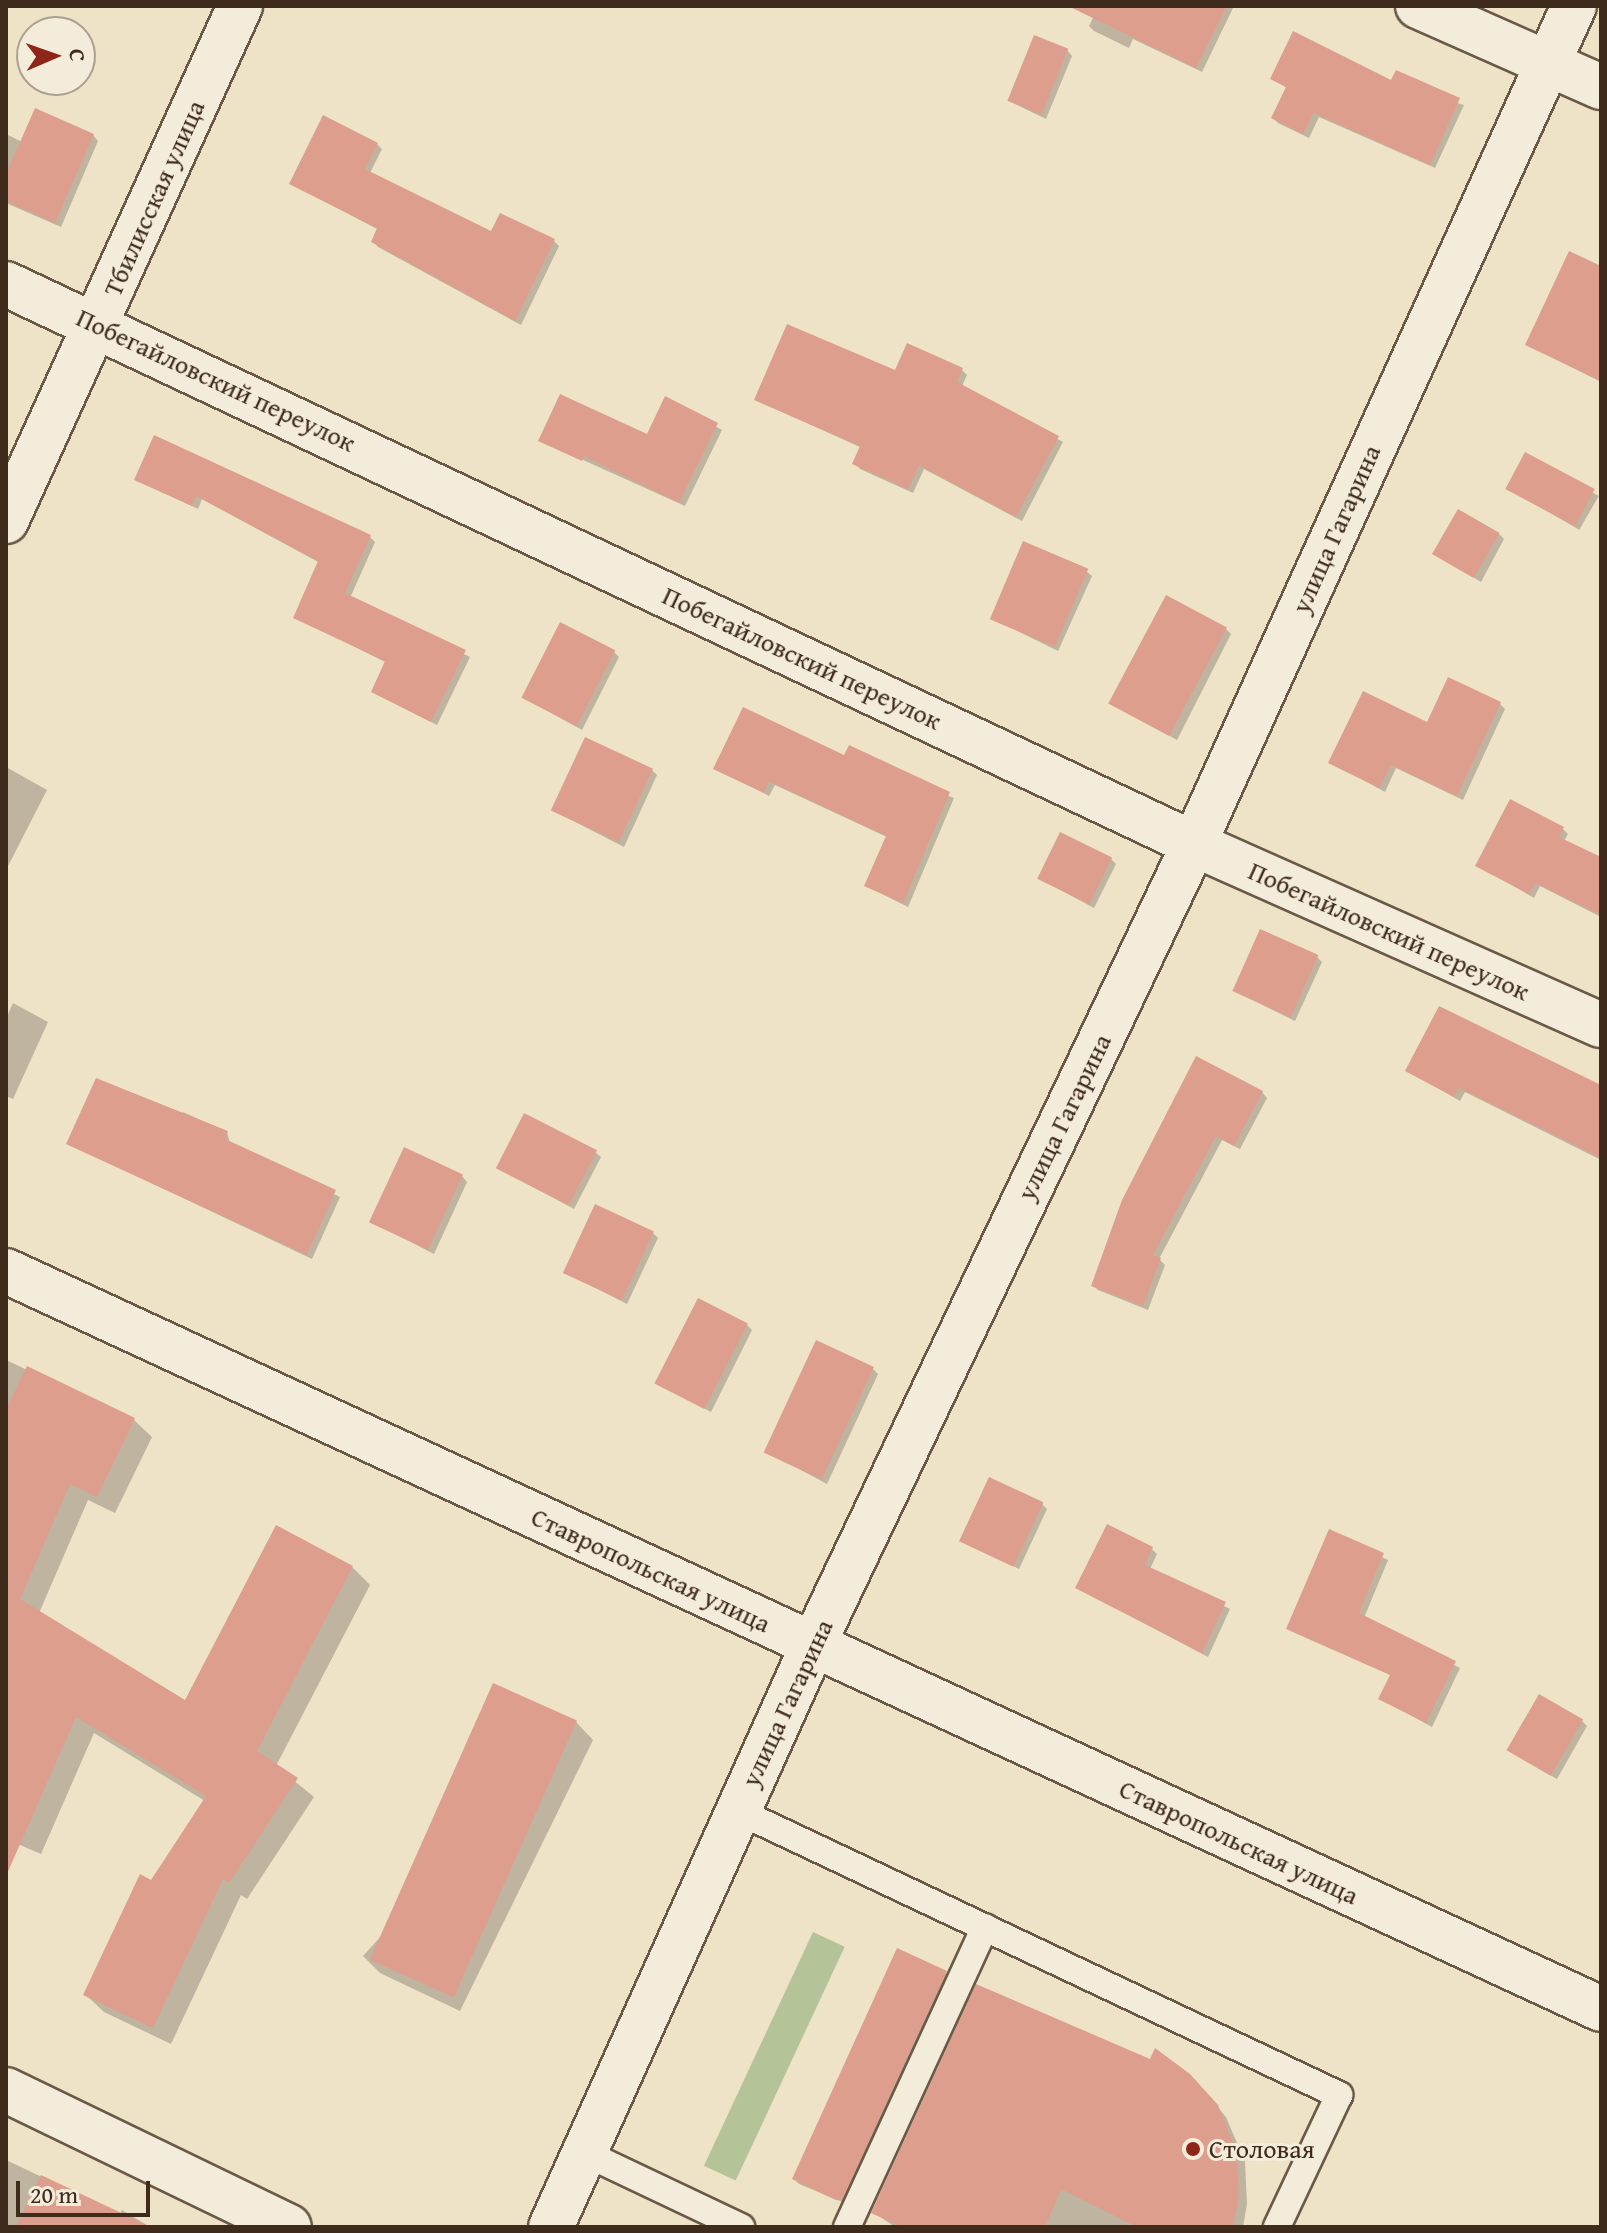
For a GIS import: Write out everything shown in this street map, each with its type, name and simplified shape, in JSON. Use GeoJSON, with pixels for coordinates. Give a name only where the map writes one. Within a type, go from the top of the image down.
{"type":"FeatureCollection","features":[{"type":"Feature","properties":{"kind":"street","name":"Тбилисская улица"},"geometry":{"type":"LineString","coordinates":[[6,521],[240,6]]}},
{"type":"Feature","properties":{"kind":"street"},"geometry":{"type":"LineString","coordinates":[[1418,6],[1601,87]]}},
{"type":"Feature","properties":{"kind":"street","name":"улица Гагарина"},"geometry":{"type":"LineString","coordinates":[[551,2227],[813,1645],[1194,844],[1574,6]]}},
{"type":"Feature","properties":{"kind":"street","name":"Побегайловский переулок"},"geometry":{"type":"LineString","coordinates":[[6,284],[98,323],[1194,844],[1601,1025]]}},
{"type":"Feature","properties":{"kind":"street","name":"Ставропольская улица"},"geometry":{"type":"LineString","coordinates":[[6,1271],[1601,2009]]}},
{"type":"Feature","properties":{"kind":"street"},"geometry":{"type":"LineString","coordinates":[[6,2090],[289,2227]]}},
{"type":"Feature","properties":{"kind":"lane"},"geometry":{"type":"LineString","coordinates":[[738,1811],[1339,2095],[1277,2227]]}},
{"type":"Feature","properties":{"kind":"lane"},"geometry":{"type":"LineString","coordinates":[[847,2227],[985,1927]]}},
{"type":"Feature","properties":{"kind":"lane"},"geometry":{"type":"LineString","coordinates":[[585,2153],[741,2227]]}},
{"type":"Feature","properties":{"kind":"green space"},"geometry":{"type":"Polygon","coordinates":[[[813,1932],[845,1947],[736,2181],[704,2166],[813,1932]]]}},
{"type":"Feature","properties":{"kind":"building"},"geometry":{"type":"Polygon","coordinates":[[[1068,6],[1227,6],[1196,68],[1068,6]]]}},
{"type":"Feature","properties":{"kind":"building"},"geometry":{"type":"Polygon","coordinates":[[[1293,31],[1391,80],[1396,70],[1460,98],[1430,165],[1314,113],[1303,134],[1271,118],[1286,87],[1270,79],[1293,31]]]}},
{"type":"Feature","properties":{"kind":"building"},"geometry":{"type":"Polygon","coordinates":[[[1034,35],[1068,49],[1042,115],[1007,101],[1034,35]]]}},
{"type":"Feature","properties":{"kind":"building"},"geometry":{"type":"Polygon","coordinates":[[[35,108],[94,134],[55,223],[6,201],[6,174],[35,108]]]}},
{"type":"Feature","properties":{"kind":"building"},"geometry":{"type":"Polygon","coordinates":[[[323,115],[378,143],[365,169],[491,231],[500,213],[555,239],[515,321],[371,242],[377,228],[289,184],[323,115]]]}},
{"type":"Feature","properties":{"kind":"building"},"geometry":{"type":"Polygon","coordinates":[[[1569,251],[1601,266],[1601,381],[1525,345],[1569,251]]]}},
{"type":"Feature","properties":{"kind":"building"},"geometry":{"type":"Polygon","coordinates":[[[787,324],[895,370],[907,343],[963,368],[957,382],[1059,436],[1016,517],[919,465],[908,489],[852,464],[860,446],[754,400],[787,324]]]}},
{"type":"Feature","properties":{"kind":"building"},"geometry":{"type":"Polygon","coordinates":[[[560,394],[647,434],[665,396],[718,423],[679,503],[584,456],[582,461],[538,441],[560,394]]]}},
{"type":"Feature","properties":{"kind":"building"},"geometry":{"type":"Polygon","coordinates":[[[154,435],[371,535],[345,593],[466,650],[431,722],[371,692],[385,661],[293,618],[318,561],[196,496],[192,506],[134,480],[154,435]]]}},
{"type":"Feature","properties":{"kind":"building"},"geometry":{"type":"Polygon","coordinates":[[[1525,452],[1595,489],[1575,526],[1505,489],[1525,452]]]}},
{"type":"Feature","properties":{"kind":"building"},"geometry":{"type":"Polygon","coordinates":[[[1458,509],[1500,533],[1474,578],[1432,554],[1458,509]]]}},
{"type":"Feature","properties":{"kind":"building"},"geometry":{"type":"Polygon","coordinates":[[[1023,541],[1088,569],[1055,647],[990,619],[1023,541]]]}},
{"type":"Feature","properties":{"kind":"building"},"geometry":{"type":"Polygon","coordinates":[[[1166,595],[1227,627],[1169,736],[1108,704],[1166,595]]]}},
{"type":"Feature","properties":{"kind":"building"},"geometry":{"type":"Polygon","coordinates":[[[560,622],[615,650],[577,726],[521,698],[560,622]]]}},
{"type":"Feature","properties":{"kind":"building"},"geometry":{"type":"Polygon","coordinates":[[[1448,677],[1501,702],[1457,796],[1391,765],[1379,788],[1328,763],[1363,691],[1427,722],[1448,677]]]}},
{"type":"Feature","properties":{"kind":"building"},"geometry":{"type":"Polygon","coordinates":[[[743,707],[844,755],[849,745],[950,792],[903,903],[864,886],[886,836],[769,781],[764,793],[713,769],[743,707]]]}},
{"type":"Feature","properties":{"kind":"building"},"geometry":{"type":"Polygon","coordinates":[[[585,737],[653,769],[619,842],[551,810],[585,737]]]}},
{"type":"Feature","properties":{"kind":"building"},"geometry":{"type":"Polygon","coordinates":[[[1510,799],[1564,827],[1559,837],[1601,857],[1601,915],[1535,883],[1529,894],[1475,866],[1510,799]]]}},
{"type":"Feature","properties":{"kind":"building"},"geometry":{"type":"Polygon","coordinates":[[[1060,832],[1112,857],[1089,904],[1037,879],[1060,832]]]}},
{"type":"Feature","properties":{"kind":"building"},"geometry":{"type":"Polygon","coordinates":[[[1260,929],[1318,955],[1291,1017],[1232,991],[1260,929]]]}},
{"type":"Feature","properties":{"kind":"building"},"geometry":{"type":"Polygon","coordinates":[[[1439,1006],[1601,1085],[1601,1158],[1459,1088],[1454,1097],[1405,1071],[1439,1006]]]}},
{"type":"Feature","properties":{"kind":"building"},"geometry":{"type":"Polygon","coordinates":[[[1196,1056],[1263,1091],[1234,1146],[1216,1136],[1153,1255],[1161,1258],[1143,1306],[1091,1286],[1122,1200],[1196,1056]]]}},
{"type":"Feature","properties":{"kind":"building"},"geometry":{"type":"Polygon","coordinates":[[[96,1078],[228,1131],[225,1139],[336,1190],[307,1255],[66,1144],[96,1078]]]}},
{"type":"Feature","properties":{"kind":"building"},"geometry":{"type":"Polygon","coordinates":[[[524,1113],[597,1150],[569,1205],[496,1168],[524,1113]]]}},
{"type":"Feature","properties":{"kind":"building"},"geometry":{"type":"Polygon","coordinates":[[[404,1147],[463,1174],[428,1250],[369,1222],[404,1147]]]}},
{"type":"Feature","properties":{"kind":"building"},"geometry":{"type":"Polygon","coordinates":[[[595,1204],[654,1231],[622,1300],[563,1273],[595,1204]]]}},
{"type":"Feature","properties":{"kind":"building"},"geometry":{"type":"Polygon","coordinates":[[[698,1298],[748,1323],[704,1409],[654,1384],[698,1298]]]}},
{"type":"Feature","properties":{"kind":"building"},"geometry":{"type":"Polygon","coordinates":[[[816,1340],[874,1367],[822,1479],[764,1452],[816,1340]]]}},
{"type":"Feature","properties":{"kind":"building"},"geometry":{"type":"Polygon","coordinates":[[[27,1366],[135,1418],[97,1497],[70,1484],[20,1599],[185,1700],[276,1525],[353,1566],[257,1751],[298,1778],[229,1883],[223,1879],[153,2028],[83,1995],[140,1874],[151,1880],[206,1796],[76,1717],[6,1876],[6,1410],[27,1366]]]}},
{"type":"Feature","properties":{"kind":"building"},"geometry":{"type":"Polygon","coordinates":[[[989,1477],[1043,1502],[1013,1567],[959,1541],[989,1477]]]}},
{"type":"Feature","properties":{"kind":"building"},"geometry":{"type":"Polygon","coordinates":[[[1107,1524],[1153,1547],[1145,1565],[1226,1602],[1202,1653],[1075,1588],[1107,1524]]]}},
{"type":"Feature","properties":{"kind":"building"},"geometry":{"type":"Polygon","coordinates":[[[1329,1529],[1384,1553],[1359,1613],[1456,1661],[1426,1723],[1378,1699],[1390,1675],[1286,1629],[1329,1529]]]}},
{"type":"Feature","properties":{"kind":"building"},"geometry":{"type":"Polygon","coordinates":[[[493,1683],[577,1720],[454,1997],[370,1960],[493,1683]]]}},
{"type":"Feature","properties":{"kind":"building"},"geometry":{"type":"Polygon","coordinates":[[[1539,1694],[1583,1720],[1551,1776],[1506,1750],[1539,1694]]]}},
{"type":"Feature","properties":{"kind":"building"},"geometry":{"type":"Polygon","coordinates":[[[897,1948],[947,1971],[842,2200],[836,2200],[792,2179],[897,1948]]]}},
{"type":"Feature","properties":{"kind":"building"},"geometry":{"type":"Polygon","coordinates":[[[976,1984],[1150,2059],[1155,2048],[1190,2074],[1218,2105],[1236,2151],[1239,2194],[1233,2227],[1137,2227],[1061,2189],[1045,2227],[902,2227],[871,2213],[976,1984]]]}},
{"type":"Feature","properties":{"kind":"building"},"geometry":{"type":"Polygon","coordinates":[[[41,2175],[151,2227],[16,2227],[41,2175]]]}},
{"type":"Feature","properties":{"kind":"place","name":"Столовая"},"geometry":{"type":"Point","coordinates":[1193,2149]}}]}
